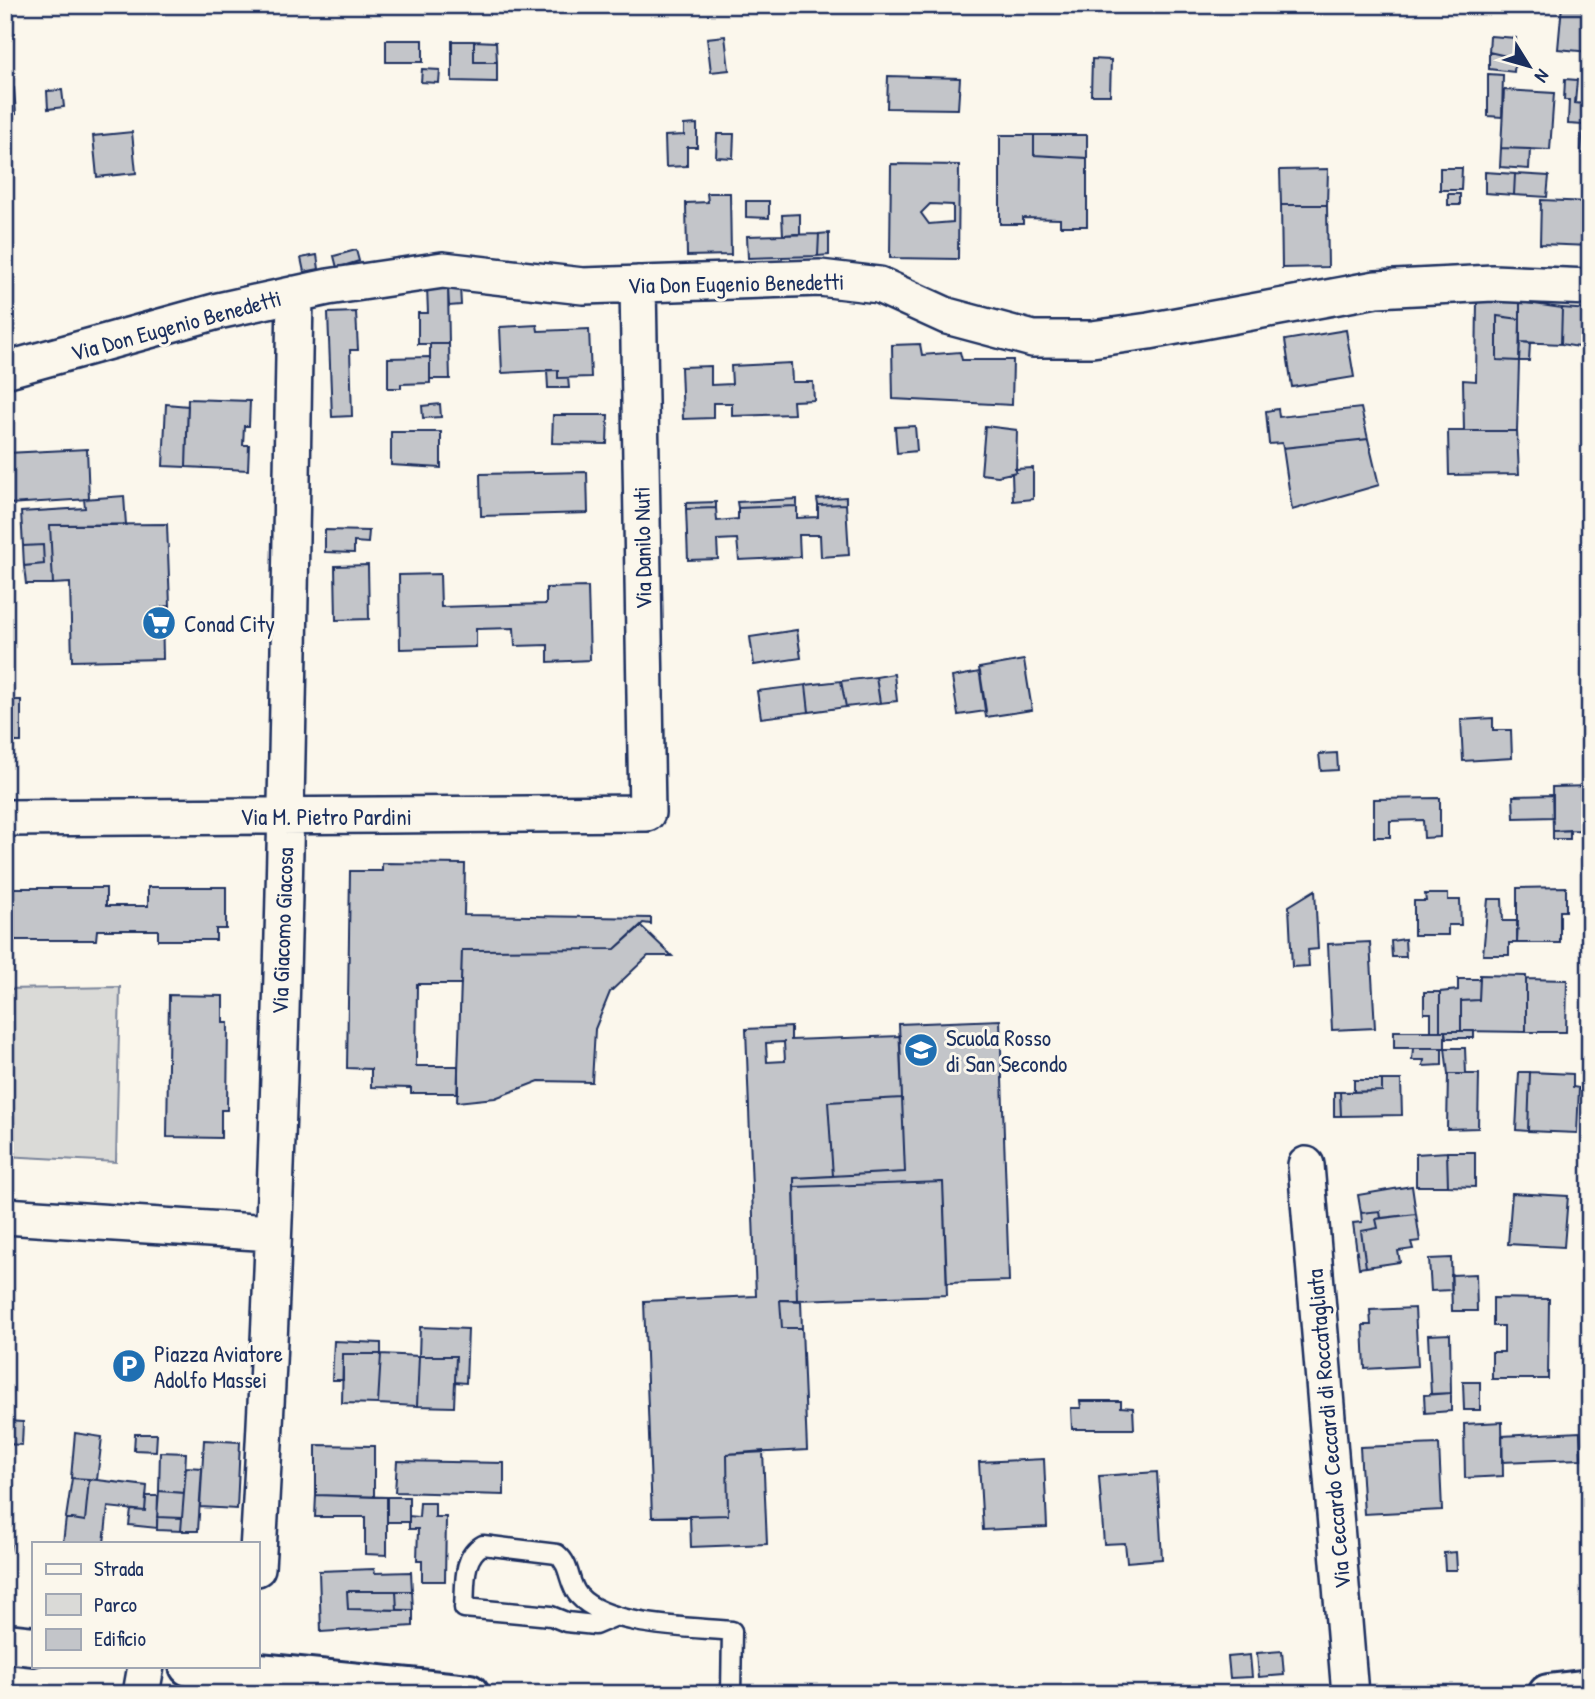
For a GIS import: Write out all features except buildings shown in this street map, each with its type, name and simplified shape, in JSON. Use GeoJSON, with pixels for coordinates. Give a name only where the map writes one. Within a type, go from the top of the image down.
{"type":"FeatureCollection","features":[{"type":"Feature","properties":{"kind":"main road"},"geometry":{"type":"LineString","coordinates":[[5,1643],[32,1646]]}},
{"type":"Feature","properties":{"kind":"main road"},"geometry":{"type":"LineString","coordinates":[[230,1668],[469,1694]]}},
{"type":"Feature","properties":{"kind":"main road"},"geometry":{"type":"LineString","coordinates":[[1548,1694],[1590,1689]]}},
{"type":"Feature","properties":{"kind":"street","name":"Via Don Eugenio Benedetti"},"geometry":{"type":"LineString","coordinates":[[5,370],[218,311],[296,294],[443,270],[583,286],[820,278],[856,281],[879,285],[947,316],[1033,339],[1092,339],[1225,319],[1284,304],[1376,289],[1493,283],[1590,287]]}},
{"type":"Feature","properties":{"kind":"street","name":"Via Danilo Nuti"},"geometry":{"type":"LineString","coordinates":[[638,284],[647,813]]}},
{"type":"Feature","properties":{"kind":"street","name":"Via Giacomo Giacosa"},"geometry":{"type":"LineString","coordinates":[[259,1542],[269,1375],[286,817],[296,294]]}},
{"type":"Feature","properties":{"kind":"street","name":"Via M. Pietro Pardini"},"geometry":{"type":"LineString","coordinates":[[5,818],[647,813]]}},
{"type":"Feature","properties":{"kind":"street","name":"Via Ceccardo Ceccardi di Roccatagliata"},"geometry":{"type":"LineString","coordinates":[[1306,1165],[1350,1694]]}},
{"type":"Feature","properties":{"kind":"street"},"geometry":{"type":"LineString","coordinates":[[5,1216],[272,1233]]}},
{"type":"Feature","properties":{"kind":"street"},"geometry":{"type":"LineString","coordinates":[[141,1694],[146,1668]]}},
{"type":"Feature","properties":{"kind":"lane"},"geometry":{"type":"LineString","coordinates":[[551,1616],[564,1608],[571,1583],[569,1569],[557,1554],[483,1545],[473,1551],[467,1565],[464,1608],[551,1616],[566,1622],[595,1625],[614,1617]]}},
{"type":"Feature","properties":{"kind":"lane"},"geometry":{"type":"LineString","coordinates":[[571,1583],[580,1597],[614,1617],[732,1632],[731,1694]]}},
{"type":"Feature","properties":{"kind":"green space"},"geometry":{"type":"Polygon","coordinates":[[[120,987],[116,1162],[5,1156],[5,989],[120,987]]]}},
{"type":"Feature","properties":{"kind":"place","name":"Conad City"},"geometry":{"type":"Point","coordinates":[159,623]}},
{"type":"Feature","properties":{"kind":"place","name":"Scuola Rosso di San Secondo"},"geometry":{"type":"Point","coordinates":[921,1050]}},
{"type":"Feature","properties":{"kind":"place","name":"Piazza Aviatore Adolfo Massei"},"geometry":{"type":"Point","coordinates":[129,1366]}}]}
